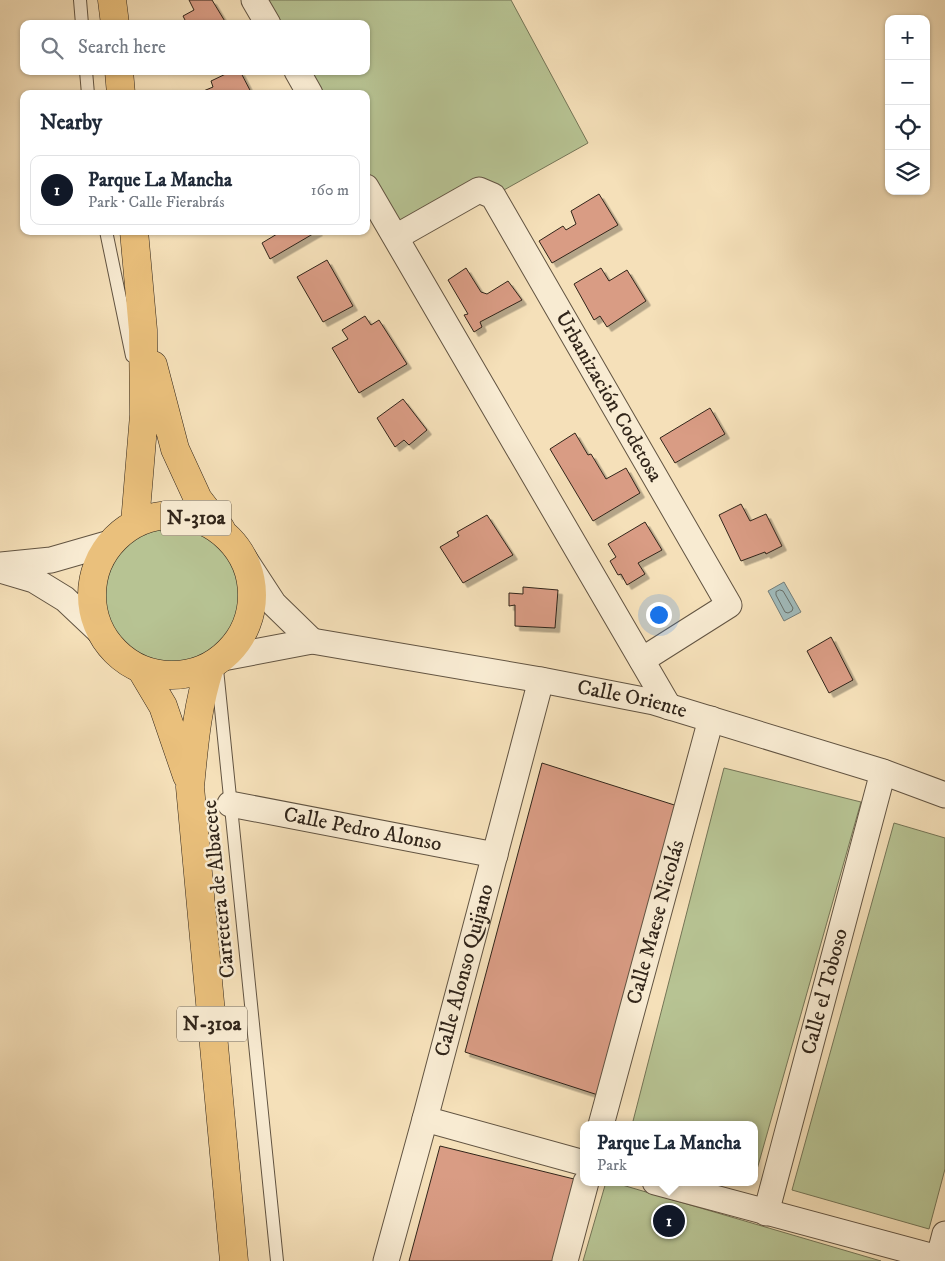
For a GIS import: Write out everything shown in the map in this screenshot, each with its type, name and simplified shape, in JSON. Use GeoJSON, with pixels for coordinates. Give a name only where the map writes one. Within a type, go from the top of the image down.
{"type":"FeatureCollection","features":[{"type":"Feature","properties":{"kind":"highway"},"geometry":{"type":"LineString","coordinates":[[112,0],[114,20]]}},
{"type":"Feature","properties":{"kind":"highway"},"geometry":{"type":"LineString","coordinates":[[119,75],[121,90]]}},
{"type":"Feature","properties":{"kind":"highway","name":"N-310a"},"geometry":{"type":"LineString","coordinates":[[134,235],[143,330],[144,415],[135,524]]}},
{"type":"Feature","properties":{"kind":"highway","name":"N-310a"},"geometry":{"type":"LineString","coordinates":[[143,330],[175,449],[198,499],[244,558],[253,588],[249,620],[235,647],[216,662],[180,676],[148,672],[121,657],[101,633],[92,602],[95,571],[110,543],[135,524],[165,515],[196,518],[224,533]]}},
{"type":"Feature","properties":{"kind":"highway","name":"N-310a"},"geometry":{"type":"LineString","coordinates":[[216,662],[204,687],[196,729],[190,787],[234,1261]]}},
{"type":"Feature","properties":{"kind":"highway","name":"N-310a"},"geometry":{"type":"LineString","coordinates":[[142,669],[163,706],[190,787]]}},
{"type":"Feature","properties":{"kind":"street"},"geometry":{"type":"LineString","coordinates":[[254,0],[266,20]]}},
{"type":"Feature","properties":{"kind":"street"},"geometry":{"type":"LineString","coordinates":[[299,75],[308,90]]}},
{"type":"Feature","properties":{"kind":"street","name":"Urbanización Codetosa"},"geometry":{"type":"LineString","coordinates":[[396,236],[479,190],[493,196],[729,605],[642,660]]}},
{"type":"Feature","properties":{"kind":"street"},"geometry":{"type":"LineString","coordinates":[[370,194],[669,707]]}},
{"type":"Feature","properties":{"kind":"street"},"geometry":{"type":"LineString","coordinates":[[0,565],[51,560],[110,543]]}},
{"type":"Feature","properties":{"kind":"street"},"geometry":{"type":"LineString","coordinates":[[244,558],[274,604],[312,641]]}},
{"type":"Feature","properties":{"kind":"street"},"geometry":{"type":"LineString","coordinates":[[0,570],[34,580],[65,599],[101,633]]}},
{"type":"Feature","properties":{"kind":"street"},"geometry":{"type":"LineString","coordinates":[[216,662],[312,641]]}},
{"type":"Feature","properties":{"kind":"street","name":"Calle Oriente"},"geometry":{"type":"LineString","coordinates":[[312,641],[541,680],[654,702],[883,772],[945,795]]}},
{"type":"Feature","properties":{"kind":"street","name":"Calle Alonso Quijano"},"geometry":{"type":"LineString","coordinates":[[386,1261],[541,680]]}},
{"type":"Feature","properties":{"kind":"street","name":"Calle Maese Nicolás"},"geometry":{"type":"LineString","coordinates":[[602,1121],[711,719]]}},
{"type":"Feature","properties":{"kind":"street","name":"Calle el Toboso"},"geometry":{"type":"LineString","coordinates":[[766,1213],[883,772]]}},
{"type":"Feature","properties":{"kind":"street","name":"Calle Pedro Alonso"},"geometry":{"type":"LineString","coordinates":[[230,804],[495,855]]}},
{"type":"Feature","properties":{"kind":"street"},"geometry":{"type":"LineString","coordinates":[[425,1119],[580,1162]]}},
{"type":"Feature","properties":{"kind":"street"},"geometry":{"type":"LineString","coordinates":[[565,1261],[585,1186]]}},
{"type":"Feature","properties":{"kind":"street"},"geometry":{"type":"LineString","coordinates":[[669,1186],[940,1260],[945,1234]]}},
{"type":"Feature","properties":{"kind":"lane"},"geometry":{"type":"LineString","coordinates":[[80,0],[82,20]]}},
{"type":"Feature","properties":{"kind":"lane"},"geometry":{"type":"LineString","coordinates":[[86,75],[88,90]]}},
{"type":"Feature","properties":{"kind":"lane"},"geometry":{"type":"LineString","coordinates":[[107,235],[144,415]]}},
{"type":"Feature","properties":{"kind":"lane","name":"Carretera de Albacete"},"geometry":{"type":"LineString","coordinates":[[216,662],[277,1261]]}},
{"type":"Feature","properties":{"kind":"green space"},"geometry":{"type":"Polygon","coordinates":[[[254,0],[511,0],[588,143],[402,247],[370,194],[370,90],[308,90],[299,75],[370,75],[370,20],[266,20],[254,0]]]}},
{"type":"Feature","properties":{"kind":"green space"},"geometry":{"type":"Polygon","coordinates":[[[172,515],[203,521],[223,533],[234,544],[246,564],[252,595],[246,626],[234,646],[223,657],[203,669],[172,675],[141,669],[121,657],[110,646],[98,626],[92,595],[98,564],[110,544],[121,533],[141,521],[172,515]]]}},
{"type":"Feature","properties":{"kind":"green space"},"geometry":{"type":"Polygon","coordinates":[[[724,768],[861,802],[758,1166],[758,1121],[633,1121],[724,768]]]}},
{"type":"Feature","properties":{"kind":"green space"},"geometry":{"type":"Polygon","coordinates":[[[894,823],[945,838],[945,1169],[929,1229],[792,1190],[894,823]]]}},
{"type":"Feature","properties":{"kind":"green space"},"geometry":{"type":"Polygon","coordinates":[[[605,1186],[626,1186],[881,1261],[583,1261],[605,1186]]]}},
{"type":"Feature","properties":{"kind":"water"},"geometry":{"type":"Polygon","coordinates":[[[784,582],[801,612],[784,621],[768,591],[784,582]]]}},
{"type":"Feature","properties":{"kind":"building"},"geometry":{"type":"Polygon","coordinates":[[[189,0],[212,0],[224,20],[185,20],[183,16],[194,10],[189,0]]]}},
{"type":"Feature","properties":{"kind":"building"},"geometry":{"type":"Polygon","coordinates":[[[224,75],[242,75],[250,90],[206,90],[213,87],[211,81],[224,75]]]}},
{"type":"Feature","properties":{"kind":"building"},"geometry":{"type":"Polygon","coordinates":[[[599,194],[618,225],[552,263],[539,241],[563,226],[566,230],[576,224],[571,211],[599,194]]]}},
{"type":"Feature","properties":{"kind":"building"},"geometry":{"type":"Polygon","coordinates":[[[275,235],[311,235],[270,259],[262,243],[275,235]]]}},
{"type":"Feature","properties":{"kind":"building"},"geometry":{"type":"Polygon","coordinates":[[[327,260],[353,306],[323,322],[297,277],[327,260]]]}},
{"type":"Feature","properties":{"kind":"building"},"geometry":{"type":"Polygon","coordinates":[[[466,268],[481,292],[487,294],[508,281],[522,300],[480,322],[482,327],[474,332],[464,315],[468,314],[448,280],[466,268]]]}},
{"type":"Feature","properties":{"kind":"building"},"geometry":{"type":"Polygon","coordinates":[[[601,268],[609,281],[627,270],[646,301],[607,327],[600,316],[594,320],[574,284],[601,268]]]}},
{"type":"Feature","properties":{"kind":"building"},"geometry":{"type":"Polygon","coordinates":[[[365,316],[371,325],[379,320],[407,364],[359,393],[332,348],[348,339],[342,330],[365,316]]]}},
{"type":"Feature","properties":{"kind":"building"},"geometry":{"type":"Polygon","coordinates":[[[403,399],[427,430],[409,445],[404,440],[395,447],[377,418],[403,399]]]}},
{"type":"Feature","properties":{"kind":"building"},"geometry":{"type":"Polygon","coordinates":[[[710,408],[725,434],[675,463],[660,438],[710,408]]]}},
{"type":"Feature","properties":{"kind":"building"},"geometry":{"type":"Polygon","coordinates":[[[575,433],[588,455],[591,454],[606,479],[626,468],[640,493],[593,521],[550,449],[575,433]]]}},
{"type":"Feature","properties":{"kind":"building"},"geometry":{"type":"Polygon","coordinates":[[[741,504],[750,521],[766,514],[782,546],[766,554],[765,552],[741,561],[719,515],[741,504]]]}},
{"type":"Feature","properties":{"kind":"building"},"geometry":{"type":"Polygon","coordinates":[[[487,515],[513,555],[463,583],[440,547],[459,536],[457,532],[487,515]]]}},
{"type":"Feature","properties":{"kind":"building"},"geometry":{"type":"Polygon","coordinates":[[[645,522],[662,550],[638,563],[645,574],[627,585],[621,574],[618,575],[610,561],[616,557],[608,544],[645,522]]]}},
{"type":"Feature","properties":{"kind":"building"},"geometry":{"type":"Polygon","coordinates":[[[523,587],[558,590],[555,628],[515,626],[515,605],[509,606],[509,593],[523,594],[523,587]]]}},
{"type":"Feature","properties":{"kind":"building"},"geometry":{"type":"Polygon","coordinates":[[[831,637],[853,680],[829,693],[807,651],[831,637]]]}},
{"type":"Feature","properties":{"kind":"building"},"geometry":{"type":"Polygon","coordinates":[[[542,763],[687,809],[598,1095],[465,1052],[542,763]]]}},
{"type":"Feature","properties":{"kind":"building"},"geometry":{"type":"Polygon","coordinates":[[[440,1146],[574,1179],[553,1261],[409,1261],[440,1146]]]}},
{"type":"Feature","properties":{"kind":"place","name":"Parque La Mancha"},"geometry":{"type":"Point","coordinates":[669,1221]}}]}
